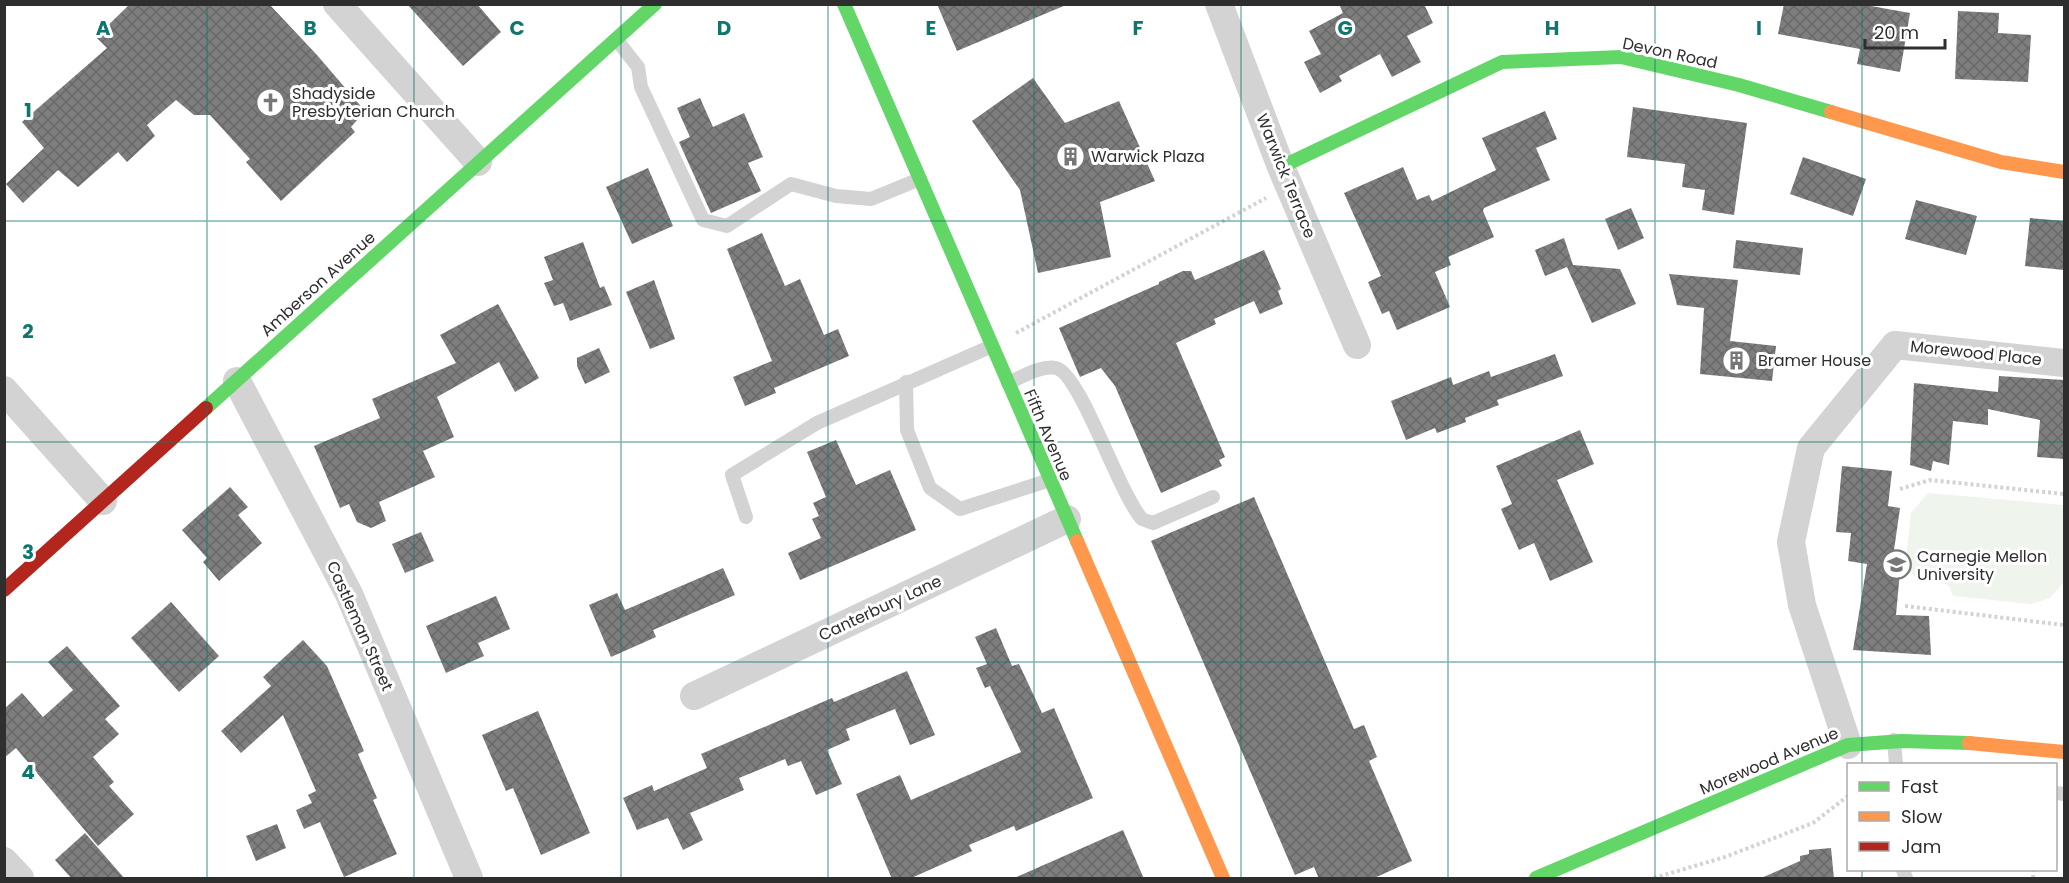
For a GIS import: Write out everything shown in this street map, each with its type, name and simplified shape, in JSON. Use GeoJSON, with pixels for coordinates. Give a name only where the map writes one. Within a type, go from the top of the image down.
{"type":"FeatureCollection","features":[{"type":"Feature","properties":{"kind":"main road","name":"Fifth Avenue"},"geometry":{"type":"LineString","coordinates":[[844,4],[1223,879]]}},
{"type":"Feature","properties":{"kind":"main road","name":"Amberson Avenue"},"geometry":{"type":"LineString","coordinates":[[4,590],[649,7]]}},
{"type":"Feature","properties":{"kind":"main road","name":"Devon Road"},"geometry":{"type":"LineString","coordinates":[[1285,177],[1502,62],[1621,57],[1739,85],[2001,162],[2064,171]]}},
{"type":"Feature","properties":{"kind":"main road","name":"Morewood Avenue"},"geometry":{"type":"LineString","coordinates":[[1536,879],[1848,745],[1894,739],[1974,742],[2064,752]]}},
{"type":"Feature","properties":{"kind":"street"},"geometry":{"type":"LineString","coordinates":[[337,4],[478,162]]}},
{"type":"Feature","properties":{"kind":"street","name":"Warwick Terrace"},"geometry":{"type":"LineString","coordinates":[[1219,4],[1285,177],[1357,345]]}},
{"type":"Feature","properties":{"kind":"street","name":"Morewood Place"},"geometry":{"type":"LineString","coordinates":[[1848,745],[1802,605],[1791,542],[1811,448],[1895,345],[2064,363]]}},
{"type":"Feature","properties":{"kind":"street","name":"Castleman Street"},"geometry":{"type":"LineString","coordinates":[[237,381],[349,594],[469,879]]}},
{"type":"Feature","properties":{"kind":"street"},"geometry":{"type":"LineString","coordinates":[[4,390],[103,501]]}},
{"type":"Feature","properties":{"kind":"street","name":"Canterbury Lane"},"geometry":{"type":"LineString","coordinates":[[694,696],[1067,519]]}},
{"type":"Feature","properties":{"kind":"street"},"geometry":{"type":"LineString","coordinates":[[4,861],[20,879]]}},
{"type":"Feature","properties":{"kind":"lane"},"geometry":{"type":"LineString","coordinates":[[616,39],[638,67],[641,87],[702,220],[728,226],[791,184],[836,196],[871,199],[920,179]]}},
{"type":"Feature","properties":{"kind":"lane"},"geometry":{"type":"LineString","coordinates":[[746,517],[732,475],[817,423],[992,346]]}},
{"type":"Feature","properties":{"kind":"lane"},"geometry":{"type":"LineString","coordinates":[[1008,383],[1050,368],[1059,368],[1068,376],[1078,390],[1111,465],[1142,519],[1153,523],[1213,497]]}},
{"type":"Feature","properties":{"kind":"lane"},"geometry":{"type":"LineString","coordinates":[[906,382],[907,430],[930,488],[960,509],[1050,480]]}},
{"type":"Feature","properties":{"kind":"lane"},"geometry":{"type":"LineString","coordinates":[[1894,739],[1896,763]]}},
{"type":"Feature","properties":{"kind":"lane"},"geometry":{"type":"LineString","coordinates":[[1974,742],[1989,757]]}},
{"type":"Feature","properties":{"kind":"path"},"geometry":{"type":"LineString","coordinates":[[992,346],[1285,177]]}},
{"type":"Feature","properties":{"kind":"path"},"geometry":{"type":"LineString","coordinates":[[1900,489],[1930,480],[2064,494]]}},
{"type":"Feature","properties":{"kind":"path"},"geometry":{"type":"LineString","coordinates":[[1905,606],[2064,625]]}},
{"type":"Feature","properties":{"kind":"path"},"geometry":{"type":"LineString","coordinates":[[1654,879],[1725,857],[1813,823],[1847,797]]}},
{"type":"Feature","properties":{"kind":"shaded area"},"geometry":{"type":"Polygon","coordinates":[[[1928,493],[2064,505],[2064,582],[2050,598],[2031,604],[1953,596],[1949,585],[1914,576],[1905,567],[1911,513],[1928,493]]]}},
{"type":"Feature","properties":{"kind":"building","name":"Shadyside Presbyterian Church"},"geometry":{"type":"Polygon","coordinates":[[[130,4],[269,4],[365,111],[351,127],[355,132],[281,201],[246,162],[250,159],[210,115],[194,115],[176,100],[147,125],[155,136],[127,162],[118,152],[78,187],[58,170],[23,203],[6,184],[44,148],[22,122],[107,48],[96,37],[130,4]]]}},
{"type":"Feature","properties":{"kind":"building"},"geometry":{"type":"Polygon","coordinates":[[[407,4],[477,4],[501,32],[463,66],[407,4]]]}},
{"type":"Feature","properties":{"kind":"building"},"geometry":{"type":"Polygon","coordinates":[[[937,4],[1066,4],[1066,5],[957,51],[937,4]]]}},
{"type":"Feature","properties":{"kind":"building"},"geometry":{"type":"Polygon","coordinates":[[[1339,4],[1424,4],[1433,23],[1407,36],[1421,62],[1392,77],[1380,54],[1339,76],[1342,81],[1320,93],[1304,62],[1321,54],[1309,31],[1343,13],[1339,4]]]}},
{"type":"Feature","properties":{"kind":"building"},"geometry":{"type":"Polygon","coordinates":[[[1784,4],[1860,4],[1910,13],[1900,72],[1857,64],[1860,49],[1778,34],[1784,4]]]}},
{"type":"Feature","properties":{"kind":"building"},"geometry":{"type":"Polygon","coordinates":[[[1958,11],[1999,13],[1998,33],[2031,35],[2028,82],[1955,79],[1958,11]]]}},
{"type":"Feature","properties":{"kind":"building","name":"Warwick Plaza"},"geometry":{"type":"Polygon","coordinates":[[[1033,78],[1065,123],[1119,101],[1155,181],[1100,202],[1111,257],[1038,273],[1020,190],[972,121],[1033,78]]]}},
{"type":"Feature","properties":{"kind":"building"},"geometry":{"type":"Polygon","coordinates":[[[700,98],[713,127],[744,113],[763,157],[748,163],[761,191],[711,213],[679,142],[690,137],[677,108],[700,98]]]}},
{"type":"Feature","properties":{"kind":"building"},"geometry":{"type":"Polygon","coordinates":[[[1633,107],[1747,123],[1734,215],[1702,210],[1705,190],[1682,187],[1685,164],[1627,157],[1633,107]]]}},
{"type":"Feature","properties":{"kind":"building"},"geometry":{"type":"Polygon","coordinates":[[[1545,111],[1557,139],[1536,148],[1550,180],[1484,208],[1483,211],[1494,237],[1448,257],[1451,265],[1435,272],[1450,307],[1397,330],[1389,311],[1382,314],[1368,282],[1381,276],[1344,193],[1403,167],[1417,200],[1429,195],[1432,201],[1496,170],[1482,138],[1545,111]]]}},
{"type":"Feature","properties":{"kind":"building"},"geometry":{"type":"Polygon","coordinates":[[[1803,157],[1866,179],[1853,216],[1790,194],[1803,157]]]}},
{"type":"Feature","properties":{"kind":"building"},"geometry":{"type":"Polygon","coordinates":[[[648,168],[673,226],[632,244],[606,187],[648,168]]]}},
{"type":"Feature","properties":{"kind":"building"},"geometry":{"type":"Polygon","coordinates":[[[1916,200],[1977,216],[1966,255],[1905,239],[1916,200]]]}},
{"type":"Feature","properties":{"kind":"building"},"geometry":{"type":"Polygon","coordinates":[[[1631,208],[1644,238],[1618,250],[1605,219],[1631,208]]]}},
{"type":"Feature","properties":{"kind":"building"},"geometry":{"type":"Polygon","coordinates":[[[2030,218],[2064,221],[2064,270],[2025,266],[2030,218]]]}},
{"type":"Feature","properties":{"kind":"building"},"geometry":{"type":"Polygon","coordinates":[[[762,233],[785,286],[800,279],[824,335],[838,329],[849,356],[774,388],[776,393],[745,406],[733,377],[772,361],[727,249],[762,233]]]}},
{"type":"Feature","properties":{"kind":"building"},"geometry":{"type":"Polygon","coordinates":[[[1564,238],[1573,265],[1620,269],[1636,304],[1592,323],[1567,267],[1545,276],[1535,250],[1564,238]]]}},
{"type":"Feature","properties":{"kind":"building"},"geometry":{"type":"Polygon","coordinates":[[[1736,240],[1803,248],[1800,275],[1733,268],[1736,240]]]}},
{"type":"Feature","properties":{"kind":"building"},"geometry":{"type":"Polygon","coordinates":[[[583,242],[600,288],[604,286],[612,305],[570,321],[563,303],[554,306],[544,283],[553,280],[544,257],[583,242]]]}},
{"type":"Feature","properties":{"kind":"building"},"geometry":{"type":"Polygon","coordinates":[[[1264,250],[1281,289],[1278,291],[1283,304],[1260,314],[1254,301],[1214,319],[1216,324],[1176,343],[1225,457],[1219,460],[1222,466],[1161,493],[1115,386],[1101,368],[1080,377],[1059,328],[1183,271],[1191,271],[1195,280],[1264,250]]]}},
{"type":"Feature","properties":{"kind":"building"},"geometry":{"type":"Polygon","coordinates":[[[1669,274],[1738,280],[1730,341],[1776,346],[1772,381],[1700,374],[1704,308],[1677,305],[1669,274]]]}},
{"type":"Feature","properties":{"kind":"building"},"geometry":{"type":"Polygon","coordinates":[[[654,280],[675,339],[650,349],[626,292],[654,280]]]}},
{"type":"Feature","properties":{"kind":"building"},"geometry":{"type":"Polygon","coordinates":[[[498,304],[539,378],[515,392],[499,362],[437,397],[454,437],[423,451],[435,477],[379,502],[386,521],[371,528],[357,522],[349,504],[340,508],[314,446],[380,418],[372,399],[456,363],[440,335],[498,304]]]}},
{"type":"Feature","properties":{"kind":"building"},"geometry":{"type":"Polygon","coordinates":[[[599,348],[610,372],[585,384],[577,366],[577,358],[599,348]]]}},
{"type":"Feature","properties":{"kind":"building"},"geometry":{"type":"Polygon","coordinates":[[[1555,354],[1563,376],[1497,400],[1499,405],[1465,418],[1466,422],[1437,433],[1435,428],[1406,440],[1391,401],[1451,377],[1453,385],[1489,371],[1491,377],[1555,354]]]}},
{"type":"Feature","properties":{"kind":"building"},"geometry":{"type":"Polygon","coordinates":[[[1999,376],[2064,380],[2064,459],[2037,457],[2040,420],[1988,409],[1988,425],[1953,421],[1949,465],[1933,461],[1931,471],[1910,465],[1914,383],[1998,392],[1999,376]]]}},
{"type":"Feature","properties":{"kind":"building"},"geometry":{"type":"Polygon","coordinates":[[[1580,430],[1594,464],[1557,480],[1593,562],[1550,581],[1534,543],[1519,550],[1501,509],[1512,504],[1496,466],[1580,430]]]}},
{"type":"Feature","properties":{"kind":"building"},"geometry":{"type":"Polygon","coordinates":[[[836,440],[856,485],[890,470],[916,530],[800,580],[788,553],[821,538],[812,519],[819,516],[813,503],[826,497],[807,452],[836,440]]]}},
{"type":"Feature","properties":{"kind":"building"},"geometry":{"type":"Polygon","coordinates":[[[1842,466],[1892,471],[1888,506],[1900,508],[1891,571],[1900,571],[1896,615],[1929,616],[1931,655],[1853,650],[1867,564],[1848,561],[1851,533],[1836,532],[1842,466]]]}},
{"type":"Feature","properties":{"kind":"building"},"geometry":{"type":"Polygon","coordinates":[[[230,487],[248,507],[238,515],[262,543],[219,581],[203,562],[207,558],[182,530],[230,487]]]}},
{"type":"Feature","properties":{"kind":"building"},"geometry":{"type":"Polygon","coordinates":[[[1254,497],[1354,729],[1364,725],[1377,757],[1369,761],[1412,861],[1372,879],[1319,879],[1314,867],[1295,875],[1151,541],[1254,497]]]}},
{"type":"Feature","properties":{"kind":"building"},"geometry":{"type":"Polygon","coordinates":[[[421,532],[434,561],[405,573],[392,544],[421,532]]]}},
{"type":"Feature","properties":{"kind":"building"},"geometry":{"type":"Polygon","coordinates":[[[723,568],[735,595],[653,630],[656,637],[611,657],[589,605],[617,593],[625,610],[723,568]]]}},
{"type":"Feature","properties":{"kind":"building"},"geometry":{"type":"Polygon","coordinates":[[[496,596],[510,629],[478,643],[484,656],[446,673],[426,626],[496,596]]]}},
{"type":"Feature","properties":{"kind":"building"},"geometry":{"type":"Polygon","coordinates":[[[171,602],[219,656],[179,692],[131,638],[171,602]]]}},
{"type":"Feature","properties":{"kind":"building"},"geometry":{"type":"Polygon","coordinates":[[[996,628],[1012,666],[1019,664],[1042,713],[1054,708],[1093,798],[1016,831],[1014,826],[969,845],[972,851],[909,879],[892,879],[856,794],[900,775],[911,800],[1021,752],[990,686],[985,688],[976,668],[987,664],[975,637],[996,628]]]}},
{"type":"Feature","properties":{"kind":"building"},"geometry":{"type":"Polygon","coordinates":[[[303,640],[327,666],[364,751],[358,754],[377,798],[373,800],[397,854],[344,877],[320,822],[304,829],[296,810],[312,803],[308,795],[316,791],[283,715],[241,753],[221,731],[271,686],[263,677],[303,640]]]}},
{"type":"Feature","properties":{"kind":"building"},"geometry":{"type":"Polygon","coordinates":[[[67,646],[120,706],[105,719],[119,734],[93,757],[114,782],[109,786],[134,814],[98,846],[16,748],[4,758],[4,709],[22,693],[43,717],[73,690],[48,662],[67,646]]]}},
{"type":"Feature","properties":{"kind":"building"},"geometry":{"type":"Polygon","coordinates":[[[907,671],[935,735],[910,745],[895,709],[846,729],[850,740],[827,750],[842,784],[816,795],[801,761],[788,766],[785,759],[739,778],[744,790],[690,813],[703,840],[683,850],[668,818],[637,830],[623,798],[652,785],[654,791],[707,768],[701,754],[832,698],[834,702],[907,671]]]}},
{"type":"Feature","properties":{"kind":"building"},"geometry":{"type":"Polygon","coordinates":[[[538,711],[590,833],[541,855],[513,788],[506,791],[482,735],[538,711]]]}},
{"type":"Feature","properties":{"kind":"building"},"geometry":{"type":"Polygon","coordinates":[[[277,824],[286,848],[256,861],[246,836],[277,824]]]}},
{"type":"Feature","properties":{"kind":"building"},"geometry":{"type":"Polygon","coordinates":[[[1123,830],[1144,879],[1012,879],[1123,830]]]}},
{"type":"Feature","properties":{"kind":"building"},"geometry":{"type":"Polygon","coordinates":[[[85,833],[125,879],[72,879],[55,860],[85,833]]]}},
{"type":"Feature","properties":{"kind":"building"},"geometry":{"type":"Polygon","coordinates":[[[1831,848],[1834,879],[1759,879],[1800,861],[1800,856],[1809,854],[1809,850],[1831,848]]]}},
{"type":"Feature","properties":{"kind":"traffic: fast"},"geometry":{"type":"LineString","coordinates":[[206,408],[655,4]]}},
{"type":"Feature","properties":{"kind":"traffic: fast"},"geometry":{"type":"LineString","coordinates":[[844,4],[1077,541]]}},
{"type":"Feature","properties":{"kind":"traffic: fast"},"geometry":{"type":"LineString","coordinates":[[1281,167],[1502,62],[1621,57],[1739,85],[1831,112]]}},
{"type":"Feature","properties":{"kind":"traffic: fast"},"geometry":{"type":"LineString","coordinates":[[1536,878],[1848,745],[1902,741],[1969,743]]}},
{"type":"Feature","properties":{"kind":"traffic: slow"},"geometry":{"type":"LineString","coordinates":[[1831,112],[2001,162],[2064,172]]}},
{"type":"Feature","properties":{"kind":"traffic: slow"},"geometry":{"type":"LineString","coordinates":[[1077,541],[1223,878]]}},
{"type":"Feature","properties":{"kind":"traffic: slow"},"geometry":{"type":"LineString","coordinates":[[1969,743],[2064,752]]}},
{"type":"Feature","properties":{"kind":"traffic: jam"},"geometry":{"type":"LineString","coordinates":[[4,590],[206,408]]}},
{"type":"Feature","properties":{"kind":"place","name":"Shadyside Presbyterian Church"},"geometry":{"type":"Point","coordinates":[271,102]}},
{"type":"Feature","properties":{"kind":"place","name":"Warwick Plaza"},"geometry":{"type":"Point","coordinates":[1070,156]}},
{"type":"Feature","properties":{"kind":"place","name":"Bramer House"},"geometry":{"type":"Point","coordinates":[1737,360]}},
{"type":"Feature","properties":{"kind":"place","name":"Carnegie Mellon University"},"geometry":{"type":"Point","coordinates":[1896,565]}}]}
